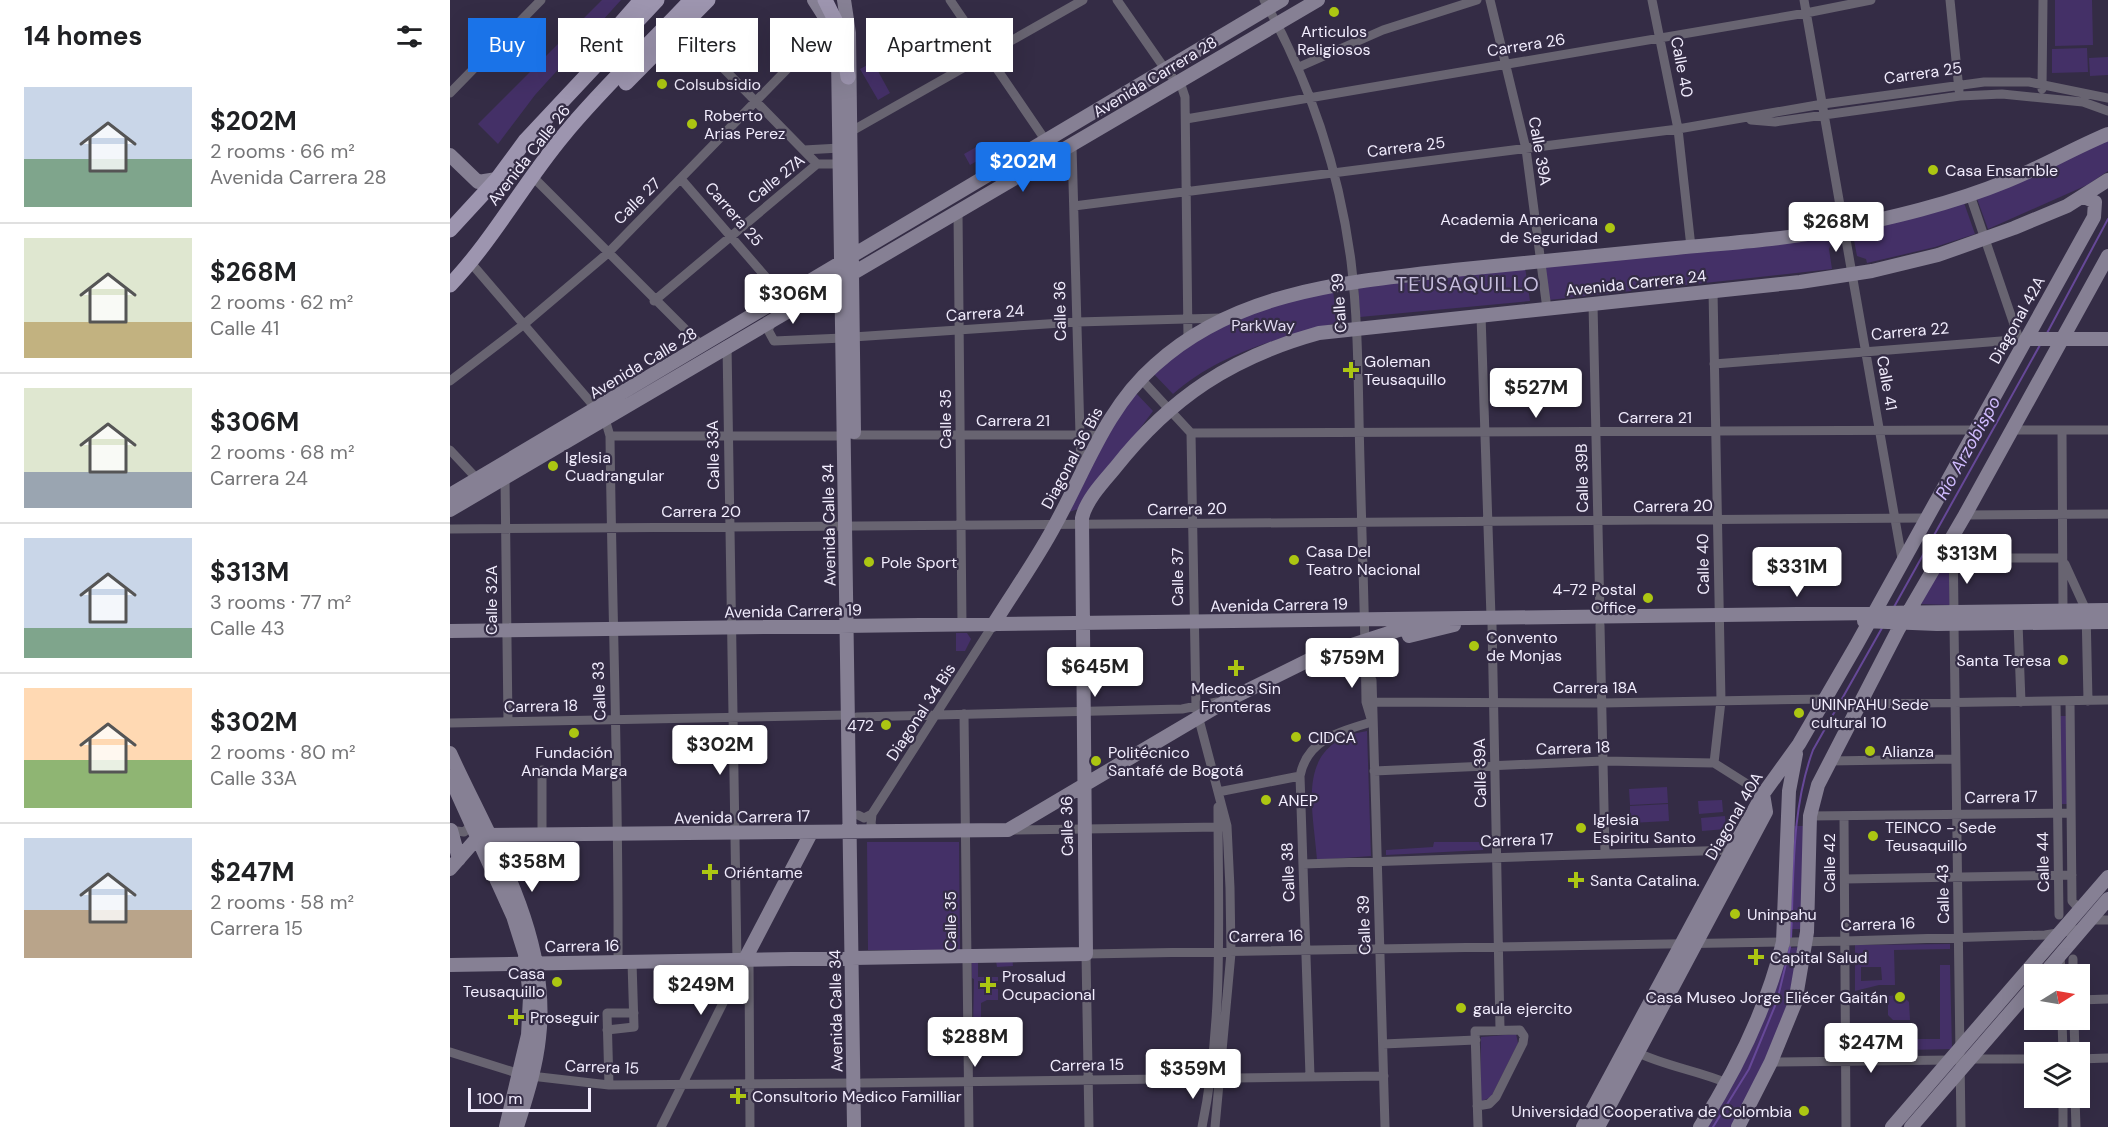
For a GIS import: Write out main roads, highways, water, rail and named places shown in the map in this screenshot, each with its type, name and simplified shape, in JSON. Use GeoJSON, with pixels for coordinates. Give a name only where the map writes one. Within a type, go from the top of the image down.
{"type":"FeatureCollection","features":[{"type":"Feature","properties":{"kind":"main road"},"geometry":{"type":"LineString","coordinates":[[525,141],[564,88],[641,0]]}},
{"type":"Feature","properties":{"kind":"main road","name":"Avenida Calle 26"},"geometry":{"type":"LineString","coordinates":[[450,230],[497,179],[525,141],[657,0]]}},
{"type":"Feature","properties":{"kind":"main road","name":"Avenida Calle 26"},"geometry":{"type":"LineString","coordinates":[[450,285],[471,263],[532,176],[565,134],[691,0]]}},
{"type":"Feature","properties":{"kind":"main road"},"geometry":{"type":"LineString","coordinates":[[532,176],[708,0]]}},
{"type":"Feature","properties":{"kind":"main road","name":"Avenida Calle 34"},"geometry":{"type":"LineString","coordinates":[[814,0],[830,25],[838,58],[840,164],[847,267]]}},
{"type":"Feature","properties":{"kind":"main road"},"geometry":{"type":"LineString","coordinates":[[825,0],[841,32],[848,77]]}},
{"type":"Feature","properties":{"kind":"main road","name":"Avenida Calle 34"},"geometry":{"type":"LineString","coordinates":[[844,0],[849,33],[850,132],[847,267],[850,526],[858,1083],[863,1127]]}},
{"type":"Feature","properties":{"kind":"main road","name":"Avenida Carrera 28"},"geometry":{"type":"LineString","coordinates":[[847,267],[1267,4],[1282,0]]}},
{"type":"Feature","properties":{"kind":"main road","name":"Avenida Carrera 28"},"geometry":{"type":"LineString","coordinates":[[847,267],[958,212],[1318,0]]}},
{"type":"Feature","properties":{"kind":"main road","name":"Avenida Carrera 24"},"geometry":{"type":"LineString","coordinates":[[1141,379],[1158,362],[1188,339],[1227,318],[1275,299],[1352,282],[1761,240],[1845,227],[1921,210],[1970,195],[2039,168],[2108,134]]}},
{"type":"Feature","properties":{"kind":"main road"},"geometry":{"type":"LineString","coordinates":[[450,155],[478,182],[497,179]]}},
{"type":"Feature","properties":{"kind":"main road","name":"Avenida Carrera 24"},"geometry":{"type":"LineString","coordinates":[[1081,525],[1084,511],[1109,474],[1168,409],[1222,371],[1258,354],[1319,333],[1356,327],[1547,309],[1853,274],[1938,255],[1985,239],[2084,197],[2108,180]]}},
{"type":"Feature","properties":{"kind":"main road","name":"Diagonal 42A"},"geometry":{"type":"LineString","coordinates":[[1903,618],[1965,516],[2013,430],[2039,339],[2094,217],[2095,202],[2084,197]]}},
{"type":"Feature","properties":{"kind":"main road","name":"Diagonal 42A"},"geometry":{"type":"LineString","coordinates":[[1875,617],[1902,559],[1974,430],[2039,339],[2108,256]]}},
{"type":"Feature","properties":{"kind":"main road","name":"Avenida Calle 28"},"geometry":{"type":"LineString","coordinates":[[450,495],[505,478],[702,346],[784,298],[847,267]]}},
{"type":"Feature","properties":{"kind":"main road","name":"Avenida Calle 28"},"geometry":{"type":"LineString","coordinates":[[450,510],[481,484],[775,317],[847,267]]}},
{"type":"Feature","properties":{"kind":"main road","name":"Carrera 22"},"geometry":{"type":"LineString","coordinates":[[2039,339],[2108,339]]}},
{"type":"Feature","properties":{"kind":"main road","name":"Diagonal 36 Bis"},"geometry":{"type":"LineString","coordinates":[[993,625],[1056,525],[1100,435],[1124,398],[1141,379]]}},
{"type":"Feature","properties":{"kind":"main road","name":"Calle 36"},"geometry":{"type":"LineString","coordinates":[[1081,525],[1086,954]]}},
{"type":"Feature","properties":{"kind":"main road","name":"Avenida Carrera 19"},"geometry":{"type":"LineString","coordinates":[[450,631],[1365,620],[1436,623],[1954,618],[2063,610],[2108,622]]}},
{"type":"Feature","properties":{"kind":"main road","name":"Avenida Carrera 19"},"geometry":{"type":"LineString","coordinates":[[1954,618],[2018,623],[2086,616],[2108,610]]}},
{"type":"Feature","properties":{"kind":"main road","name":"Diagonal 40A"},"geometry":{"type":"LineString","coordinates":[[1598,1127],[1681,943],[1763,794],[1799,744],[1875,617]]}},
{"type":"Feature","properties":{"kind":"main road"},"geometry":{"type":"LineString","coordinates":[[1738,1127],[1771,1062],[1795,1003],[1805,942],[1808,815],[1829,761],[1903,618]]}},
{"type":"Feature","properties":{"kind":"main road"},"geometry":{"type":"LineString","coordinates":[[1083,784],[1197,713],[1289,672],[1436,623]]}},
{"type":"Feature","properties":{"kind":"main road","name":"Avenida Calle 34"},"geometry":{"type":"LineString","coordinates":[[853,716],[865,815],[854,832]]}},
{"type":"Feature","properties":{"kind":"main road"},"geometry":{"type":"LineString","coordinates":[[1700,1127],[1727,1083],[1766,1000],[1785,942],[1790,778],[1799,744]]}},
{"type":"Feature","properties":{"kind":"main road"},"geometry":{"type":"LineString","coordinates":[[450,753],[479,833]]}},
{"type":"Feature","properties":{"kind":"main road"},"geometry":{"type":"LineString","coordinates":[[450,777],[526,919],[532,963],[526,1075],[517,1127]]}},
{"type":"Feature","properties":{"kind":"main road","name":"Avenida Carrera 17"},"geometry":{"type":"LineString","coordinates":[[479,833],[542,835],[1008,830],[1083,784]]}},
{"type":"Feature","properties":{"kind":"main road"},"geometry":{"type":"LineString","coordinates":[[1763,794],[1766,812]]}},
{"type":"Feature","properties":{"kind":"main road","name":"Diagonal 40A"},"geometry":{"type":"LineString","coordinates":[[1583,1127],[1697,943],[1766,812]]}},
{"type":"Feature","properties":{"kind":"main road","name":"Carrera 17"},"geometry":{"type":"LineString","coordinates":[[1766,812],[1808,815]]}},
{"type":"Feature","properties":{"kind":"main road"},"geometry":{"type":"LineString","coordinates":[[450,830],[454,864]]}},
{"type":"Feature","properties":{"kind":"main road"},"geometry":{"type":"LineString","coordinates":[[454,864],[479,833]]}},
{"type":"Feature","properties":{"kind":"main road"},"geometry":{"type":"LineString","coordinates":[[743,961],[811,833]]}},
{"type":"Feature","properties":{"kind":"main road"},"geometry":{"type":"LineString","coordinates":[[1911,1127],[1960,1060],[2060,933],[2108,877]]}},
{"type":"Feature","properties":{"kind":"main road"},"geometry":{"type":"LineString","coordinates":[[2058,964],[2067,957],[2086,924],[2108,899]]}},
{"type":"Feature","properties":{"kind":"main road","name":"Carrera 16"},"geometry":{"type":"LineString","coordinates":[[450,964],[1086,954]]}},
{"type":"Feature","properties":{"kind":"main road"},"geometry":{"type":"LineString","coordinates":[[1892,1127],[2024,996]]}},
{"type":"Feature","properties":{"kind":"main road"},"geometry":{"type":"LineString","coordinates":[[506,1127],[526,1075]]}},
{"type":"Feature","properties":{"kind":"main road","name":"Avenida Calle 34"},"geometry":{"type":"LineString","coordinates":[[854,1127],[858,1083]]}},
{"type":"Feature","properties":{"kind":"waterway","name":"Río Arzobispo"},"geometry":{"type":"LineString","coordinates":[[2046,335],[2108,219]]}},
{"type":"Feature","properties":{"kind":"waterway","name":"Río Arzobispo"},"geometry":{"type":"LineString","coordinates":[[1894,607],[2040,345]]}},
{"type":"Feature","properties":{"kind":"waterway","name":"Río Arzobispo"},"geometry":{"type":"LineString","coordinates":[[1791,938],[1797,819],[1806,773],[1813,750],[1882,628]]}},
{"type":"Feature","properties":{"kind":"waterway","name":"Río Arzobispo"},"geometry":{"type":"LineString","coordinates":[[1713,1127],[1749,1069],[1777,1001],[1791,943]]}},
{"type":"Feature","properties":{"kind":"place","name":"Articulos Religiosos"},"geometry":{"type":"Point","coordinates":[1334,12]}},
{"type":"Feature","properties":{"kind":"place","name":"Colsubsidio"},"geometry":{"type":"Point","coordinates":[662,84]}},
{"type":"Feature","properties":{"kind":"place","name":"Roberto Arias Perez"},"geometry":{"type":"Point","coordinates":[692,124]}},
{"type":"Feature","properties":{"kind":"place","name":"Casa Ensamble"},"geometry":{"type":"Point","coordinates":[1933,170]}},
{"type":"Feature","properties":{"kind":"place","name":"Academia Americana de Seguridad"},"geometry":{"type":"Point","coordinates":[1610,228]}},
{"type":"Feature","properties":{"kind":"place","name":"Goleman Teusaquillo"},"geometry":{"type":"Point","coordinates":[1351,370]}},
{"type":"Feature","properties":{"kind":"place","name":"Iglesia Cuadrangular"},"geometry":{"type":"Point","coordinates":[553,466]}},
{"type":"Feature","properties":{"kind":"place","name":"Casa Del Teatro Nacional"},"geometry":{"type":"Point","coordinates":[1294,560]}},
{"type":"Feature","properties":{"kind":"place","name":"Pole Sport"},"geometry":{"type":"Point","coordinates":[869,562]}},
{"type":"Feature","properties":{"kind":"place","name":"4-72 Postal Office"},"geometry":{"type":"Point","coordinates":[1648,598]}},
{"type":"Feature","properties":{"kind":"place","name":"Convento de Monjas"},"geometry":{"type":"Point","coordinates":[1474,646]}},
{"type":"Feature","properties":{"kind":"place","name":"Santa Teresa"},"geometry":{"type":"Point","coordinates":[2063,660]}},
{"type":"Feature","properties":{"kind":"place","name":"Medicos Sin Fronteras"},"geometry":{"type":"Point","coordinates":[1236,668]}},
{"type":"Feature","properties":{"kind":"place","name":"UNINPAHU Sede cultural 10"},"geometry":{"type":"Point","coordinates":[1799,713]}},
{"type":"Feature","properties":{"kind":"place","name":"472"},"geometry":{"type":"Point","coordinates":[886,725]}},
{"type":"Feature","properties":{"kind":"place","name":"Fundación Ananda Marga"},"geometry":{"type":"Point","coordinates":[574,733]}},
{"type":"Feature","properties":{"kind":"place","name":"CIDCA"},"geometry":{"type":"Point","coordinates":[1296,737]}},
{"type":"Feature","properties":{"kind":"place","name":"Alianza"},"geometry":{"type":"Point","coordinates":[1870,751]}},
{"type":"Feature","properties":{"kind":"place","name":"Politécnico Santafé de Bogotá"},"geometry":{"type":"Point","coordinates":[1096,761]}},
{"type":"Feature","properties":{"kind":"place","name":"ANEP"},"geometry":{"type":"Point","coordinates":[1266,800]}},
{"type":"Feature","properties":{"kind":"place","name":"Iglesia Espiritu Santo"},"geometry":{"type":"Point","coordinates":[1581,828]}},
{"type":"Feature","properties":{"kind":"place","name":"TEINCO - Sede Teusaquillo"},"geometry":{"type":"Point","coordinates":[1873,836]}},
{"type":"Feature","properties":{"kind":"place","name":"Oriéntame"},"geometry":{"type":"Point","coordinates":[710,872]}},
{"type":"Feature","properties":{"kind":"place","name":"Santa Catalina."},"geometry":{"type":"Point","coordinates":[1576,880]}},
{"type":"Feature","properties":{"kind":"place","name":"Uninpahu"},"geometry":{"type":"Point","coordinates":[1735,914]}},
{"type":"Feature","properties":{"kind":"place","name":"Capital Salud"},"geometry":{"type":"Point","coordinates":[1756,957]}},
{"type":"Feature","properties":{"kind":"place","name":"Casa Teusaquillo"},"geometry":{"type":"Point","coordinates":[557,982]}},
{"type":"Feature","properties":{"kind":"place","name":"Prosalud Ocupacional"},"geometry":{"type":"Point","coordinates":[988,985]}},
{"type":"Feature","properties":{"kind":"place","name":"Casa Museo Jorge Eliécer Gaitán"},"geometry":{"type":"Point","coordinates":[1900,997]}},
{"type":"Feature","properties":{"kind":"place","name":"gaula ejercito"},"geometry":{"type":"Point","coordinates":[1461,1008]}},
{"type":"Feature","properties":{"kind":"place","name":"Proseguir"},"geometry":{"type":"Point","coordinates":[516,1017]}},
{"type":"Feature","properties":{"kind":"place","name":"Consultorio Medico Familliar"},"geometry":{"type":"Point","coordinates":[738,1096]}},
{"type":"Feature","properties":{"kind":"place","name":"Universidad Cooperativa de Colombia"},"geometry":{"type":"Point","coordinates":[1804,1111]}},
{"type":"Feature","properties":{"kind":"district","name":"TEUSAQUILLO"},"geometry":{"type":"Point","coordinates":[1468,284]}},
{"type":"Feature","properties":{"kind":"park label","name":"ParkWay"},"geometry":{"type":"Point","coordinates":[1263,325]}}]}
